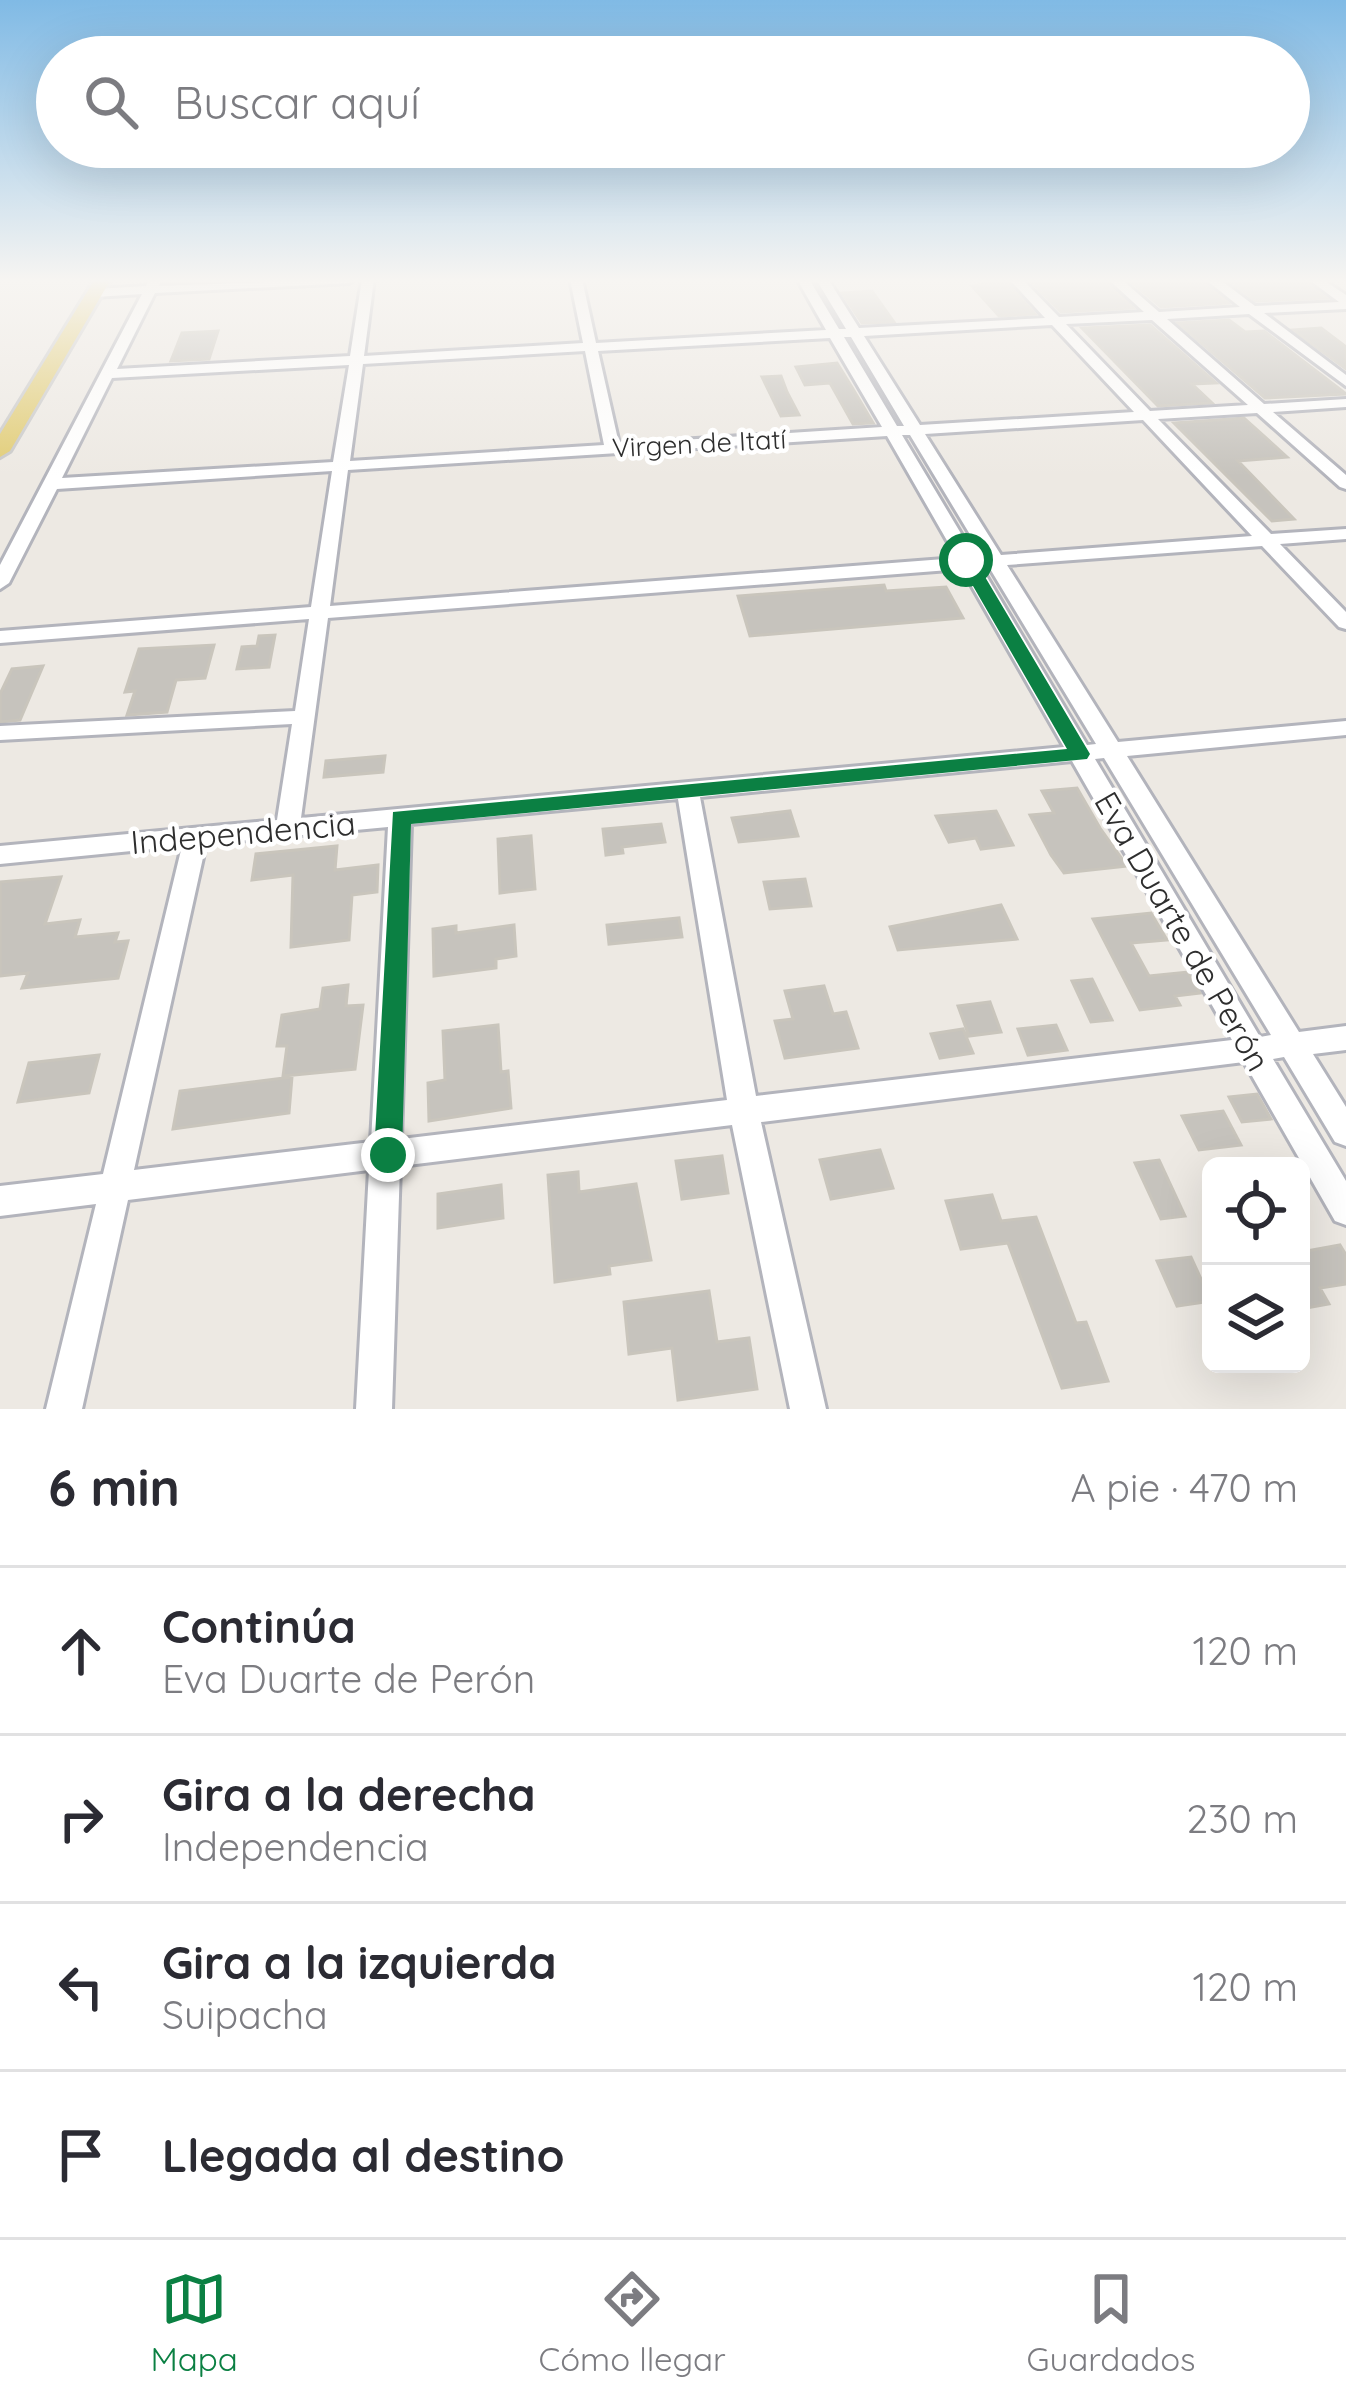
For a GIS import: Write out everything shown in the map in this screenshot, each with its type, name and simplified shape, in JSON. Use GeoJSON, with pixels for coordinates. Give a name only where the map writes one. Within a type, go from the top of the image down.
{"type":"FeatureCollection","features":[{"type":"Feature","properties":{"kind":"main road"},"geometry":{"type":"LineString","coordinates":[[0,451],[64,345]]}},
{"type":"Feature","properties":{"kind":"street"},"geometry":{"type":"LineString","coordinates":[[0,583],[122,345]]}},
{"type":"Feature","properties":{"kind":"street"},"geometry":{"type":"LineString","coordinates":[[288,828],[358,345]]}},
{"type":"Feature","properties":{"kind":"street"},"geometry":{"type":"LineString","coordinates":[[589,345],[612,448]]}},
{"type":"Feature","properties":{"kind":"street"},"geometry":{"type":"LineString","coordinates":[[107,374],[645,345]]}},
{"type":"Feature","properties":{"kind":"street","name":"Eva Duarte de Perón"},"geometry":{"type":"LineString","coordinates":[[851,345],[903,430],[966,560],[1346,1210]]}},
{"type":"Feature","properties":{"kind":"street"},"geometry":{"type":"LineString","coordinates":[[1080,345],[1346,623]]}},
{"type":"Feature","properties":{"kind":"street"},"geometry":{"type":"LineString","coordinates":[[1189,345],[1346,484]]}},
{"type":"Feature","properties":{"kind":"street"},"geometry":{"type":"LineString","coordinates":[[1297,345],[1346,382]]}},
{"type":"Feature","properties":{"kind":"street","name":"Virgen de Itatí"},"geometry":{"type":"LineString","coordinates":[[51,484],[1346,403]]}},
{"type":"Feature","properties":{"kind":"street"},"geometry":{"type":"LineString","coordinates":[[903,430],[991,558],[1346,1133]]}},
{"type":"Feature","properties":{"kind":"street"},"geometry":{"type":"LineString","coordinates":[[0,637],[1346,534]]}},
{"type":"Feature","properties":{"kind":"street"},"geometry":{"type":"LineString","coordinates":[[0,733],[304,717]]}},
{"type":"Feature","properties":{"kind":"street","name":"Independencia"},"geometry":{"type":"LineString","coordinates":[[0,855],[1346,728]]}},
{"type":"Feature","properties":{"kind":"street"},"geometry":{"type":"LineString","coordinates":[[688,791],[744,1111],[808,1409]]}},
{"type":"Feature","properties":{"kind":"street"},"geometry":{"type":"LineString","coordinates":[[374,1409],[400,818]]}},
{"type":"Feature","properties":{"kind":"street"},"geometry":{"type":"LineString","coordinates":[[64,1409],[196,837]]}},
{"type":"Feature","properties":{"kind":"street"},"geometry":{"type":"LineString","coordinates":[[0,1201],[1346,1038]]}},
{"type":"Feature","properties":{"kind":"building"},"geometry":{"type":"Polygon","coordinates":[[[177,345],[214,345],[209,359],[171,361],[177,345]]]}},
{"type":"Feature","properties":{"kind":"building"},"geometry":{"type":"Polygon","coordinates":[[[1098,345],[1172,345],[1216,383],[1192,384],[1212,403],[1158,406],[1098,345]]]}},
{"type":"Feature","properties":{"kind":"building"},"geometry":{"type":"Polygon","coordinates":[[[1203,345],[1282,345],[1346,394],[1265,398],[1203,345]]]}},
{"type":"Feature","properties":{"kind":"building"},"geometry":{"type":"Polygon","coordinates":[[[1313,345],[1343,345],[1346,369],[1313,345]]]}},
{"type":"Feature","properties":{"kind":"building"},"geometry":{"type":"Polygon","coordinates":[[[837,363],[873,423],[853,424],[830,383],[805,385],[796,367],[837,363]]]}},
{"type":"Feature","properties":{"kind":"building"},"geometry":{"type":"Polygon","coordinates":[[[781,376],[799,415],[781,416],[762,377],[781,376]]]}},
{"type":"Feature","properties":{"kind":"building"},"geometry":{"type":"Polygon","coordinates":[[[1244,418],[1287,457],[1238,461],[1294,519],[1272,521],[1174,423],[1244,418]]]}},
{"type":"Feature","properties":{"kind":"building"},"geometry":{"type":"Polygon","coordinates":[[[884,585],[886,591],[946,587],[963,618],[750,636],[738,596],[884,585]]]}},
{"type":"Feature","properties":{"kind":"building"},"geometry":{"type":"Polygon","coordinates":[[[275,635],[269,667],[237,669],[242,647],[257,646],[259,636],[275,635]]]}},
{"type":"Feature","properties":{"kind":"building"},"geometry":{"type":"Polygon","coordinates":[[[214,645],[205,678],[176,680],[167,712],[127,715],[135,691],[125,692],[139,649],[214,645]]]}},
{"type":"Feature","properties":{"kind":"building"},"geometry":{"type":"Polygon","coordinates":[[[43,666],[20,720],[0,722],[0,694],[12,669],[43,666]]]}},
{"type":"Feature","properties":{"kind":"building"},"geometry":{"type":"Polygon","coordinates":[[[385,756],[383,772],[324,777],[326,761],[385,756]]]}},
{"type":"Feature","properties":{"kind":"building"},"geometry":{"type":"Polygon","coordinates":[[[1077,788],[1127,866],[1064,873],[1051,855],[1030,815],[1054,813],[1042,791],[1077,788]]]}},
{"type":"Feature","properties":{"kind":"building"},"geometry":{"type":"Polygon","coordinates":[[[790,811],[798,836],[739,842],[732,818],[790,811]]]}},
{"type":"Feature","properties":{"kind":"building"},"geometry":{"type":"Polygon","coordinates":[[[996,811],[1013,845],[981,849],[976,838],[949,842],[936,816],[996,811]]]}},
{"type":"Feature","properties":{"kind":"building"},"geometry":{"type":"Polygon","coordinates":[[[661,824],[665,842],[622,847],[623,853],[606,855],[603,829],[661,824]]]}},
{"type":"Feature","properties":{"kind":"building"},"geometry":{"type":"Polygon","coordinates":[[[531,836],[535,889],[500,893],[498,839],[531,836]]]}},
{"type":"Feature","properties":{"kind":"building"},"geometry":{"type":"Polygon","coordinates":[[[337,846],[335,870],[378,865],[377,892],[352,895],[349,940],[291,947],[293,875],[252,880],[256,854],[337,846]]]}},
{"type":"Feature","properties":{"kind":"building"},"geometry":{"type":"Polygon","coordinates":[[[61,877],[45,924],[80,920],[75,937],[118,933],[115,942],[128,941],[118,978],[22,988],[28,973],[0,976],[0,882],[61,877]]]}},
{"type":"Feature","properties":{"kind":"building"},"geometry":{"type":"Polygon","coordinates":[[[805,879],[811,906],[770,909],[764,882],[805,879]]]}},
{"type":"Feature","properties":{"kind":"building"},"geometry":{"type":"Polygon","coordinates":[[[1001,905],[1017,939],[898,950],[890,927],[1001,905]]]}},
{"type":"Feature","properties":{"kind":"building"},"geometry":{"type":"Polygon","coordinates":[[[1151,913],[1167,940],[1131,943],[1149,976],[1188,972],[1200,993],[1175,996],[1180,1005],[1140,1010],[1093,919],[1151,913]]]}},
{"type":"Feature","properties":{"kind":"building"},"geometry":{"type":"Polygon","coordinates":[[[679,918],[682,937],[609,944],[607,925],[679,918]]]}},
{"type":"Feature","properties":{"kind":"building"},"geometry":{"type":"Polygon","coordinates":[[[514,925],[516,956],[496,959],[496,968],[434,976],[433,929],[456,926],[456,933],[514,925]]]}},
{"type":"Feature","properties":{"kind":"building"},"geometry":{"type":"Polygon","coordinates":[[[1092,979],[1112,1020],[1091,1022],[1072,981],[1092,979]]]}},
{"type":"Feature","properties":{"kind":"building"},"geometry":{"type":"Polygon","coordinates":[[[348,985],[346,1006],[363,1005],[355,1069],[283,1076],[287,1046],[277,1046],[282,1015],[320,1009],[323,988],[348,985]]]}},
{"type":"Feature","properties":{"kind":"building"},"geometry":{"type":"Polygon","coordinates":[[[824,986],[833,1014],[846,1012],[858,1048],[785,1058],[775,1021],[793,1019],[785,991],[824,986]]]}},
{"type":"Feature","properties":{"kind":"building"},"geometry":{"type":"Polygon","coordinates":[[[990,1002],[1001,1032],[969,1036],[958,1006],[990,1002]]]}},
{"type":"Feature","properties":{"kind":"building"},"geometry":{"type":"Polygon","coordinates":[[[498,1025],[501,1072],[508,1071],[511,1108],[429,1121],[428,1083],[445,1080],[443,1031],[498,1025]]]}},
{"type":"Feature","properties":{"kind":"building"},"geometry":{"type":"Polygon","coordinates":[[[1056,1025],[1067,1050],[1028,1055],[1018,1029],[1056,1025]]]}},
{"type":"Feature","properties":{"kind":"building"},"geometry":{"type":"Polygon","coordinates":[[[963,1029],[973,1053],[940,1058],[931,1034],[963,1029]]]}},
{"type":"Feature","properties":{"kind":"building"},"geometry":{"type":"Polygon","coordinates":[[[99,1055],[89,1093],[18,1102],[29,1063],[99,1055]]]}},
{"type":"Feature","properties":{"kind":"building"},"geometry":{"type":"Polygon","coordinates":[[[292,1077],[289,1113],[173,1129],[180,1091],[292,1077]]]}},
{"type":"Feature","properties":{"kind":"building"},"geometry":{"type":"Polygon","coordinates":[[[1257,1094],[1271,1119],[1242,1122],[1229,1097],[1257,1094]]]}},
{"type":"Feature","properties":{"kind":"building"},"geometry":{"type":"Polygon","coordinates":[[[1223,1111],[1241,1145],[1199,1150],[1182,1116],[1223,1111]]]}},
{"type":"Feature","properties":{"kind":"building"},"geometry":{"type":"Polygon","coordinates":[[[880,1150],[893,1188],[831,1199],[820,1160],[880,1150]]]}},
{"type":"Feature","properties":{"kind":"building"},"geometry":{"type":"Polygon","coordinates":[[[722,1156],[728,1193],[682,1199],[676,1161],[722,1156]]]}},
{"type":"Feature","properties":{"kind":"building"},"geometry":{"type":"Polygon","coordinates":[[[1159,1160],[1185,1216],[1161,1219],[1135,1163],[1159,1160]]]}},
{"type":"Feature","properties":{"kind":"building"},"geometry":{"type":"Polygon","coordinates":[[[578,1172],[579,1192],[636,1184],[651,1260],[609,1266],[610,1274],[555,1282],[548,1175],[578,1172]]]}},
{"type":"Feature","properties":{"kind":"building"},"geometry":{"type":"Polygon","coordinates":[[[501,1185],[503,1218],[438,1228],[438,1194],[501,1185]]]}},
{"type":"Feature","properties":{"kind":"building"},"geometry":{"type":"Polygon","coordinates":[[[992,1195],[1001,1221],[1036,1217],[1076,1323],[1086,1322],[1108,1381],[1062,1388],[1008,1243],[961,1249],[946,1201],[992,1195]]]}},
{"type":"Feature","properties":{"kind":"building"},"geometry":{"type":"Polygon","coordinates":[[[1340,1245],[1346,1255],[1346,1284],[1320,1288],[1329,1304],[1310,1307],[1310,1265],[1310,1250],[1340,1245]]]}},
{"type":"Feature","properties":{"kind":"building"},"geometry":{"type":"Polygon","coordinates":[[[1191,1257],[1202,1281],[1202,1302],[1177,1306],[1157,1261],[1191,1257]]]}},
{"type":"Feature","properties":{"kind":"building"},"geometry":{"type":"Polygon","coordinates":[[[709,1291],[717,1342],[749,1338],[757,1389],[678,1400],[672,1348],[629,1354],[624,1302],[709,1291]]]}},
{"type":"Feature","properties":{"kind":"route"},"geometry":{"type":"LineString","coordinates":[[388,1155],[400,818],[1080,754],[966,560]]}}]}
